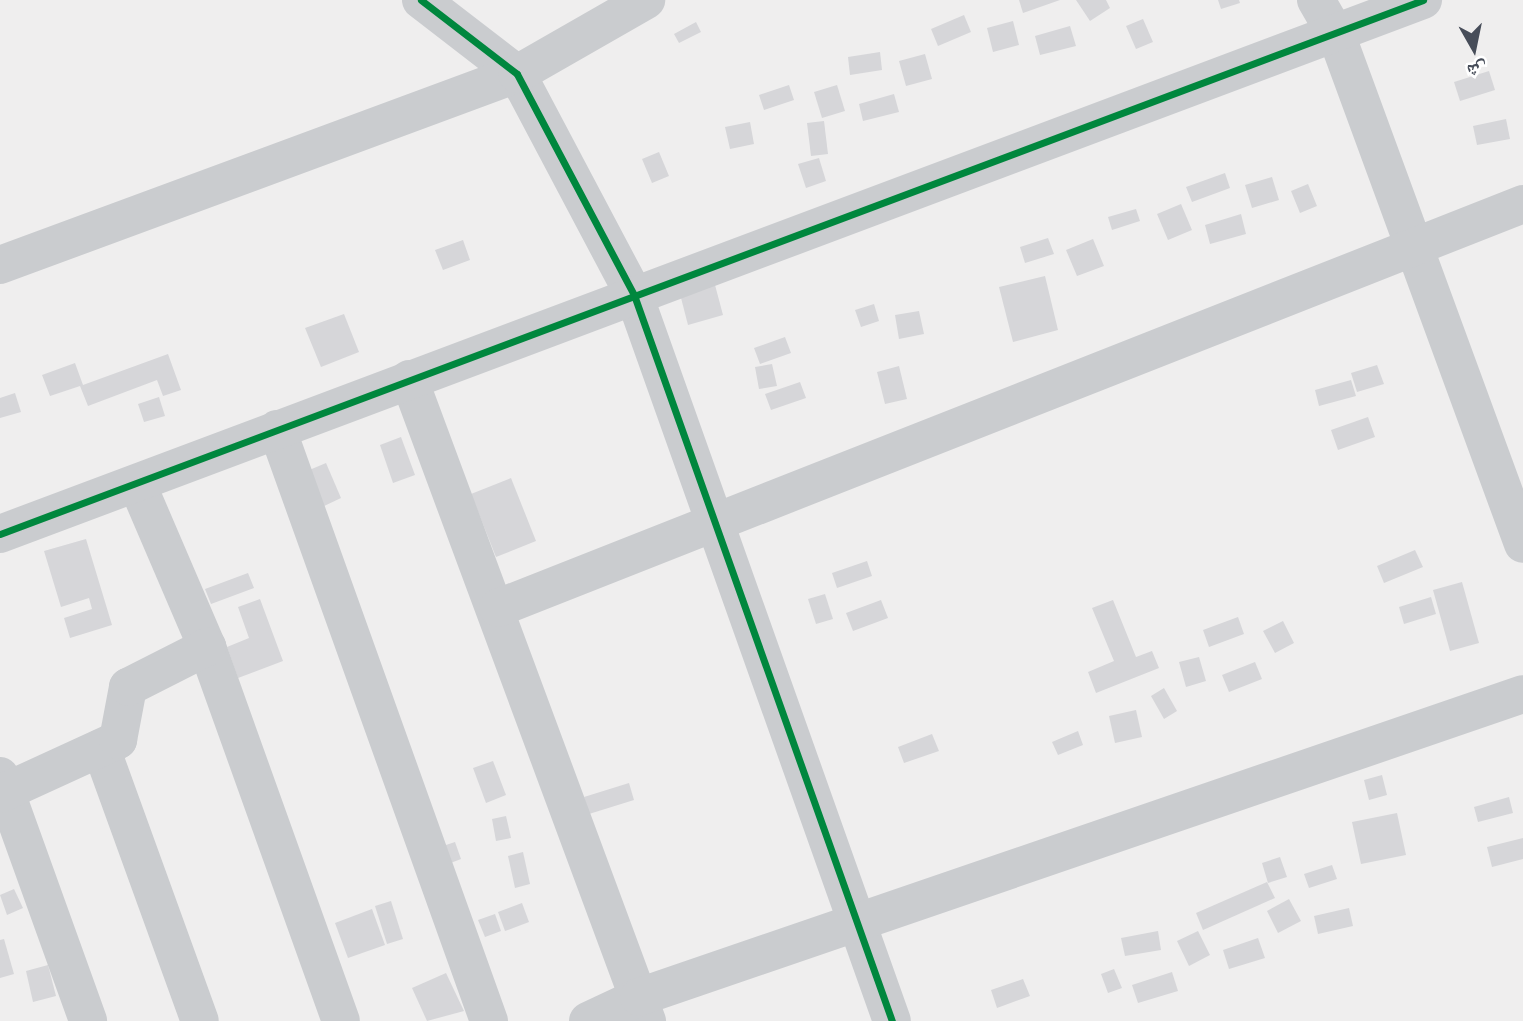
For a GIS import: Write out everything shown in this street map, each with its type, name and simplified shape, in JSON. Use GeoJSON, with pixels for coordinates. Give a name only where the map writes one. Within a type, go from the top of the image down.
{"type":"FeatureCollection","features":[{"type":"Feature","properties":{"kind":"street"},"geometry":{"type":"LineString","coordinates":[[421,0],[517,74],[634,295],[718,519],[856,925],[892,1021]]}},
{"type":"Feature","properties":{"kind":"street"},"geometry":{"type":"LineString","coordinates":[[0,265],[517,74],[646,0]]}},
{"type":"Feature","properties":{"kind":"street"},"geometry":{"type":"LineString","coordinates":[[1316,0],[1336,34],[1409,246],[1523,544]]}},
{"type":"Feature","properties":{"kind":"street"},"geometry":{"type":"LineString","coordinates":[[0,534],[138,486],[409,379],[1423,0]]}},
{"type":"Feature","properties":{"kind":"street"},"geometry":{"type":"LineString","coordinates":[[498,608],[1409,246],[1523,204]]}},
{"type":"Feature","properties":{"kind":"street"},"geometry":{"type":"LineString","coordinates":[[409,379],[498,608],[643,1009]]}},
{"type":"Feature","properties":{"kind":"street"},"geometry":{"type":"LineString","coordinates":[[278,429],[489,1021]]}},
{"type":"Feature","properties":{"kind":"street"},"geometry":{"type":"LineString","coordinates":[[138,486],[207,647],[341,1021]]}},
{"type":"Feature","properties":{"kind":"street"},"geometry":{"type":"LineString","coordinates":[[88,1021],[2,788],[101,748],[122,733],[128,687],[207,647]]}},
{"type":"Feature","properties":{"kind":"street"},"geometry":{"type":"LineString","coordinates":[[587,1021],[643,1009],[856,925],[1523,694]]}},
{"type":"Feature","properties":{"kind":"street"},"geometry":{"type":"LineString","coordinates":[[101,748],[200,1021]]}},
{"type":"Feature","properties":{"kind":"building"},"geometry":{"type":"Polygon","coordinates":[[[1019,0],[1060,0],[1023,13],[1019,0]]]}},
{"type":"Feature","properties":{"kind":"building"},"geometry":{"type":"Polygon","coordinates":[[[1076,0],[1106,0],[1110,8],[1090,21],[1076,0]]]}},
{"type":"Feature","properties":{"kind":"building"},"geometry":{"type":"Polygon","coordinates":[[[1218,0],[1239,0],[1240,3],[1221,9],[1218,0]]]}},
{"type":"Feature","properties":{"kind":"building"},"geometry":{"type":"Polygon","coordinates":[[[964,15],[971,32],[938,46],[931,29],[964,15]]]}},
{"type":"Feature","properties":{"kind":"building"},"geometry":{"type":"Polygon","coordinates":[[[1143,19],[1153,42],[1136,49],[1126,26],[1143,19]]]}},
{"type":"Feature","properties":{"kind":"building"},"geometry":{"type":"Polygon","coordinates":[[[1013,21],[1019,45],[993,52],[987,28],[1013,21]]]}},
{"type":"Feature","properties":{"kind":"building"},"geometry":{"type":"Polygon","coordinates":[[[696,22],[701,32],[679,43],[674,34],[696,22]]]}},
{"type":"Feature","properties":{"kind":"building"},"geometry":{"type":"Polygon","coordinates":[[[1070,26],[1076,46],[1040,55],[1035,36],[1070,26]]]}},
{"type":"Feature","properties":{"kind":"building"},"geometry":{"type":"Polygon","coordinates":[[[880,52],[882,70],[850,75],[848,57],[880,52]]]}},
{"type":"Feature","properties":{"kind":"building"},"geometry":{"type":"Polygon","coordinates":[[[925,54],[932,79],[906,86],[899,61],[925,54]]]}},
{"type":"Feature","properties":{"kind":"building"},"geometry":{"type":"Polygon","coordinates":[[[1489,71],[1495,90],[1460,101],[1454,82],[1489,71]]]}},
{"type":"Feature","properties":{"kind":"building"},"geometry":{"type":"Polygon","coordinates":[[[789,85],[794,100],[764,110],[759,95],[789,85]]]}},
{"type":"Feature","properties":{"kind":"building"},"geometry":{"type":"Polygon","coordinates":[[[837,85],[845,111],[822,118],[814,92],[837,85]]]}},
{"type":"Feature","properties":{"kind":"building"},"geometry":{"type":"Polygon","coordinates":[[[894,94],[899,112],[863,121],[859,104],[894,94]]]}},
{"type":"Feature","properties":{"kind":"building"},"geometry":{"type":"Polygon","coordinates":[[[1506,119],[1510,139],[1477,145],[1473,126],[1506,119]]]}},
{"type":"Feature","properties":{"kind":"building"},"geometry":{"type":"Polygon","coordinates":[[[824,121],[828,154],[811,156],[807,123],[824,121]]]}},
{"type":"Feature","properties":{"kind":"building"},"geometry":{"type":"Polygon","coordinates":[[[750,122],[754,144],[730,149],[725,127],[750,122]]]}},
{"type":"Feature","properties":{"kind":"building"},"geometry":{"type":"Polygon","coordinates":[[[659,152],[669,176],[652,183],[642,159],[659,152]]]}},
{"type":"Feature","properties":{"kind":"building"},"geometry":{"type":"Polygon","coordinates":[[[819,158],[826,181],[806,188],[798,164],[819,158]]]}},
{"type":"Feature","properties":{"kind":"building"},"geometry":{"type":"Polygon","coordinates":[[[1225,173],[1230,188],[1192,202],[1186,187],[1225,173]]]}},
{"type":"Feature","properties":{"kind":"building"},"geometry":{"type":"Polygon","coordinates":[[[1272,177],[1279,200],[1252,208],[1245,185],[1272,177]]]}},
{"type":"Feature","properties":{"kind":"building"},"geometry":{"type":"Polygon","coordinates":[[[1308,184],[1317,206],[1300,213],[1291,191],[1308,184]]]}},
{"type":"Feature","properties":{"kind":"building"},"geometry":{"type":"Polygon","coordinates":[[[1181,204],[1192,230],[1168,240],[1157,214],[1181,204]]]}},
{"type":"Feature","properties":{"kind":"building"},"geometry":{"type":"Polygon","coordinates":[[[1136,209],[1140,221],[1112,230],[1108,217],[1136,209]]]}},
{"type":"Feature","properties":{"kind":"building"},"geometry":{"type":"Polygon","coordinates":[[[1241,214],[1246,234],[1210,244],[1205,225],[1241,214]]]}},
{"type":"Feature","properties":{"kind":"building"},"geometry":{"type":"Polygon","coordinates":[[[1048,238],[1054,254],[1025,263],[1020,247],[1048,238]]]}},
{"type":"Feature","properties":{"kind":"building"},"geometry":{"type":"Polygon","coordinates":[[[1093,239],[1104,266],[1077,276],[1066,250],[1093,239]]]}},
{"type":"Feature","properties":{"kind":"building"},"geometry":{"type":"Polygon","coordinates":[[[463,240],[470,260],[443,270],[435,250],[463,240]]]}},
{"type":"Feature","properties":{"kind":"building"},"geometry":{"type":"Polygon","coordinates":[[[1045,276],[1058,330],[1013,342],[999,287],[1045,276]]]}},
{"type":"Feature","properties":{"kind":"building"},"geometry":{"type":"Polygon","coordinates":[[[715,285],[723,315],[688,325],[680,294],[715,285]]]}},
{"type":"Feature","properties":{"kind":"building"},"geometry":{"type":"Polygon","coordinates":[[[874,304],[879,321],[861,327],[855,310],[874,304]]]}},
{"type":"Feature","properties":{"kind":"building"},"geometry":{"type":"Polygon","coordinates":[[[919,311],[924,334],[899,339],[895,315],[919,311]]]}},
{"type":"Feature","properties":{"kind":"building"},"geometry":{"type":"Polygon","coordinates":[[[344,314],[359,352],[321,367],[305,328],[344,314]]]}},
{"type":"Feature","properties":{"kind":"building"},"geometry":{"type":"Polygon","coordinates":[[[785,337],[791,353],[760,364],[754,348],[785,337]]]}},
{"type":"Feature","properties":{"kind":"building"},"geometry":{"type":"Polygon","coordinates":[[[168,354],[181,390],[163,396],[157,380],[88,406],[80,386],[50,396],[42,375],[75,363],[83,385],[168,354]]]}},
{"type":"Feature","properties":{"kind":"building"},"geometry":{"type":"Polygon","coordinates":[[[772,364],[777,386],[759,389],[755,367],[772,364]]]}},
{"type":"Feature","properties":{"kind":"building"},"geometry":{"type":"Polygon","coordinates":[[[1377,365],[1384,384],[1357,392],[1351,373],[1377,365]]]}},
{"type":"Feature","properties":{"kind":"building"},"geometry":{"type":"Polygon","coordinates":[[[899,366],[907,399],[885,404],[877,372],[899,366]]]}},
{"type":"Feature","properties":{"kind":"building"},"geometry":{"type":"Polygon","coordinates":[[[1351,380],[1356,396],[1319,406],[1315,390],[1351,380]]]}},
{"type":"Feature","properties":{"kind":"building"},"geometry":{"type":"Polygon","coordinates":[[[800,382],[806,398],[771,410],[765,394],[800,382]]]}},
{"type":"Feature","properties":{"kind":"building"},"geometry":{"type":"Polygon","coordinates":[[[15,393],[21,412],[0,418],[0,398],[15,393]]]}},
{"type":"Feature","properties":{"kind":"building"},"geometry":{"type":"Polygon","coordinates":[[[159,397],[165,416],[144,422],[138,404],[159,397]]]}},
{"type":"Feature","properties":{"kind":"building"},"geometry":{"type":"Polygon","coordinates":[[[1368,417],[1375,437],[1338,450],[1331,430],[1368,417]]]}},
{"type":"Feature","properties":{"kind":"building"},"geometry":{"type":"Polygon","coordinates":[[[401,437],[415,475],[393,483],[380,445],[401,437]]]}},
{"type":"Feature","properties":{"kind":"building"},"geometry":{"type":"Polygon","coordinates":[[[326,463],[341,498],[322,507],[307,471],[326,463]]]}},
{"type":"Feature","properties":{"kind":"building"},"geometry":{"type":"Polygon","coordinates":[[[511,478],[536,541],[496,557],[471,494],[511,478]]]}},
{"type":"Feature","properties":{"kind":"building"},"geometry":{"type":"Polygon","coordinates":[[[86,539],[112,625],[70,638],[64,618],[92,609],[89,598],[61,607],[44,551],[86,539]]]}},
{"type":"Feature","properties":{"kind":"building"},"geometry":{"type":"Polygon","coordinates":[[[1415,550],[1423,567],[1384,583],[1377,566],[1415,550]]]}},
{"type":"Feature","properties":{"kind":"building"},"geometry":{"type":"Polygon","coordinates":[[[867,561],[872,576],[837,588],[832,573],[867,561]]]}},
{"type":"Feature","properties":{"kind":"building"},"geometry":{"type":"Polygon","coordinates":[[[248,573],[254,588],[211,604],[205,589],[248,573]]]}},
{"type":"Feature","properties":{"kind":"building"},"geometry":{"type":"Polygon","coordinates":[[[1462,582],[1479,643],[1450,651],[1433,590],[1462,582]]]}},
{"type":"Feature","properties":{"kind":"building"},"geometry":{"type":"Polygon","coordinates":[[[825,594],[833,619],[816,624],[808,599],[825,594]]]}},
{"type":"Feature","properties":{"kind":"building"},"geometry":{"type":"Polygon","coordinates":[[[1431,597],[1436,614],[1404,624],[1399,607],[1431,597]]]}},
{"type":"Feature","properties":{"kind":"building"},"geometry":{"type":"Polygon","coordinates":[[[260,599],[283,661],[238,678],[227,647],[249,638],[238,607],[260,599]]]}},
{"type":"Feature","properties":{"kind":"building"},"geometry":{"type":"Polygon","coordinates":[[[881,600],[888,618],[853,631],[846,613],[881,600]]]}},
{"type":"Feature","properties":{"kind":"building"},"geometry":{"type":"Polygon","coordinates":[[[1113,600],[1136,657],[1152,651],[1159,668],[1096,693],[1088,672],[1114,661],[1092,608],[1113,600]]]}},
{"type":"Feature","properties":{"kind":"building"},"geometry":{"type":"Polygon","coordinates":[[[1238,617],[1244,634],[1209,647],[1203,630],[1238,617]]]}},
{"type":"Feature","properties":{"kind":"building"},"geometry":{"type":"Polygon","coordinates":[[[1283,621],[1294,643],[1275,653],[1263,631],[1283,621]]]}},
{"type":"Feature","properties":{"kind":"building"},"geometry":{"type":"Polygon","coordinates":[[[1199,657],[1206,681],[1186,687],[1179,662],[1199,657]]]}},
{"type":"Feature","properties":{"kind":"building"},"geometry":{"type":"Polygon","coordinates":[[[1255,662],[1262,679],[1229,692],[1222,675],[1255,662]]]}},
{"type":"Feature","properties":{"kind":"building"},"geometry":{"type":"Polygon","coordinates":[[[1164,688],[1177,711],[1164,719],[1151,696],[1164,688]]]}},
{"type":"Feature","properties":{"kind":"building"},"geometry":{"type":"Polygon","coordinates":[[[1136,710],[1142,737],[1115,743],[1109,716],[1136,710]]]}},
{"type":"Feature","properties":{"kind":"building"},"geometry":{"type":"Polygon","coordinates":[[[1078,731],[1083,745],[1058,755],[1052,742],[1078,731]]]}},
{"type":"Feature","properties":{"kind":"building"},"geometry":{"type":"Polygon","coordinates":[[[932,734],[939,751],[904,763],[898,747],[932,734]]]}},
{"type":"Feature","properties":{"kind":"building"},"geometry":{"type":"Polygon","coordinates":[[[493,761],[506,795],[486,803],[473,768],[493,761]]]}},
{"type":"Feature","properties":{"kind":"building"},"geometry":{"type":"Polygon","coordinates":[[[1382,775],[1387,795],[1369,800],[1364,780],[1382,775]]]}},
{"type":"Feature","properties":{"kind":"building"},"geometry":{"type":"Polygon","coordinates":[[[629,783],[634,800],[589,814],[584,797],[629,783]]]}},
{"type":"Feature","properties":{"kind":"building"},"geometry":{"type":"Polygon","coordinates":[[[1509,797],[1513,813],[1478,822],[1474,807],[1509,797]]]}},
{"type":"Feature","properties":{"kind":"building"},"geometry":{"type":"Polygon","coordinates":[[[1397,813],[1406,855],[1361,864],[1352,822],[1397,813]]]}},
{"type":"Feature","properties":{"kind":"building"},"geometry":{"type":"Polygon","coordinates":[[[506,816],[511,838],[496,841],[492,819],[506,816]]]}},
{"type":"Feature","properties":{"kind":"building"},"geometry":{"type":"Polygon","coordinates":[[[1523,838],[1523,859],[1492,867],[1487,847],[1523,838]]]}},
{"type":"Feature","properties":{"kind":"building"},"geometry":{"type":"Polygon","coordinates":[[[455,842],[461,859],[440,867],[434,849],[455,842]]]}},
{"type":"Feature","properties":{"kind":"building"},"geometry":{"type":"Polygon","coordinates":[[[523,852],[530,884],[515,888],[508,856],[523,852]]]}},
{"type":"Feature","properties":{"kind":"building"},"geometry":{"type":"Polygon","coordinates":[[[1280,857],[1287,877],[1268,883],[1262,863],[1280,857]]]}},
{"type":"Feature","properties":{"kind":"building"},"geometry":{"type":"Polygon","coordinates":[[[1332,865],[1337,879],[1309,888],[1304,874],[1332,865]]]}},
{"type":"Feature","properties":{"kind":"building"},"geometry":{"type":"Polygon","coordinates":[[[1267,882],[1275,898],[1203,930],[1196,913],[1267,882]]]}},
{"type":"Feature","properties":{"kind":"building"},"geometry":{"type":"Polygon","coordinates":[[[14,889],[23,908],[7,915],[0,895],[14,889]]]}},
{"type":"Feature","properties":{"kind":"building"},"geometry":{"type":"Polygon","coordinates":[[[1289,899],[1301,921],[1278,933],[1267,911],[1289,899]]]}},
{"type":"Feature","properties":{"kind":"building"},"geometry":{"type":"Polygon","coordinates":[[[391,901],[403,939],[387,944],[375,906],[391,901]]]}},
{"type":"Feature","properties":{"kind":"building"},"geometry":{"type":"Polygon","coordinates":[[[522,903],[529,922],[505,931],[498,912],[522,903]]]}},
{"type":"Feature","properties":{"kind":"building"},"geometry":{"type":"Polygon","coordinates":[[[1349,908],[1353,926],[1318,934],[1314,916],[1349,908]]]}},
{"type":"Feature","properties":{"kind":"building"},"geometry":{"type":"Polygon","coordinates":[[[372,909],[385,945],[348,958],[335,923],[372,909]]]}},
{"type":"Feature","properties":{"kind":"building"},"geometry":{"type":"Polygon","coordinates":[[[495,914],[501,931],[485,937],[478,920],[495,914]]]}},
{"type":"Feature","properties":{"kind":"building"},"geometry":{"type":"Polygon","coordinates":[[[1158,931],[1161,950],[1125,956],[1121,938],[1158,931]]]}},
{"type":"Feature","properties":{"kind":"building"},"geometry":{"type":"Polygon","coordinates":[[[1198,931],[1210,955],[1189,966],[1177,941],[1198,931]]]}},
{"type":"Feature","properties":{"kind":"building"},"geometry":{"type":"Polygon","coordinates":[[[1258,938],[1265,958],[1229,969],[1223,950],[1258,938]]]}},
{"type":"Feature","properties":{"kind":"building"},"geometry":{"type":"Polygon","coordinates":[[[4,939],[14,974],[0,978],[0,940],[4,939]]]}},
{"type":"Feature","properties":{"kind":"building"},"geometry":{"type":"Polygon","coordinates":[[[48,965],[56,996],[33,1002],[26,971],[48,965]]]}},
{"type":"Feature","properties":{"kind":"building"},"geometry":{"type":"Polygon","coordinates":[[[1114,969],[1122,988],[1108,993],[1101,974],[1114,969]]]}},
{"type":"Feature","properties":{"kind":"building"},"geometry":{"type":"Polygon","coordinates":[[[1172,972],[1178,991],[1138,1003],[1132,985],[1172,972]]]}},
{"type":"Feature","properties":{"kind":"building"},"geometry":{"type":"Polygon","coordinates":[[[446,973],[464,1011],[427,1021],[412,988],[446,973]]]}},
{"type":"Feature","properties":{"kind":"building"},"geometry":{"type":"Polygon","coordinates":[[[1023,979],[1030,996],[997,1008],[991,990],[1023,979]]]}},
{"type":"Feature","properties":{"kind":"cycle path"},"geometry":{"type":"LineString","coordinates":[[421,0],[517,74],[634,295],[892,1021]]}},
{"type":"Feature","properties":{"kind":"cycle path"},"geometry":{"type":"LineString","coordinates":[[0,534],[1423,0]]}}]}
